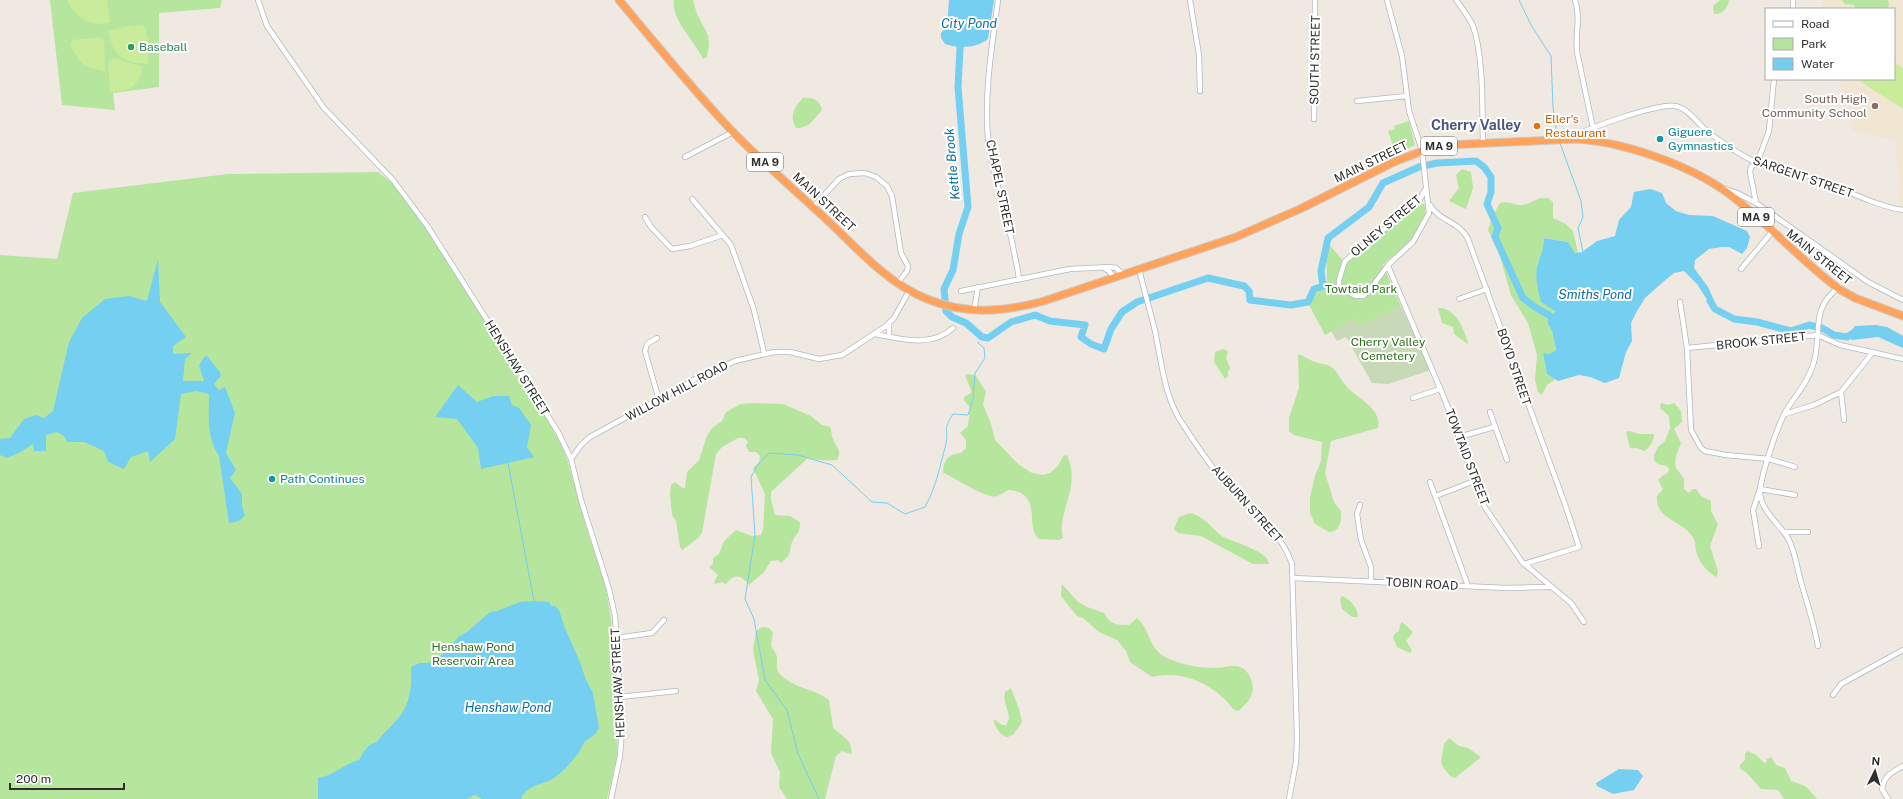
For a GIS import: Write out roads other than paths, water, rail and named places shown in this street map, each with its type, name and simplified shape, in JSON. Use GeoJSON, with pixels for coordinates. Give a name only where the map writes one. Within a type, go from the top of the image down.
{"type":"FeatureCollection","features":[{"type":"Feature","properties":{"kind":"highway","name":"MAIN STREET"},"geometry":{"type":"LineString","coordinates":[[619,0],[733,132],[886,276],[909,291],[946,305],[974,311],[997,311],[1021,308],[1114,278],[1214,244],[1264,225],[1422,150],[1441,146],[1560,139],[1596,142],[1618,146],[1675,164],[1719,187],[1838,288],[1855,298],[1903,316]]}},
{"type":"Feature","properties":{"kind":"street","name":"HENSHAW STREET"},"geometry":{"type":"LineString","coordinates":[[258,0],[267,26],[324,108],[393,180],[428,226],[558,432],[571,459],[580,500],[609,589],[614,616],[622,742],[612,799]]}},
{"type":"Feature","properties":{"kind":"street","name":"CHAPEL STREET"},"geometry":{"type":"LineString","coordinates":[[998,0],[987,109],[988,140],[994,175],[1005,213],[1019,278]]}},
{"type":"Feature","properties":{"kind":"street"},"geometry":{"type":"LineString","coordinates":[[1190,0],[1200,55],[1200,91]]}},
{"type":"Feature","properties":{"kind":"street","name":"SOUTH STREET"},"geometry":{"type":"LineString","coordinates":[[1314,119],[1315,0]]}},
{"type":"Feature","properties":{"kind":"street"},"geometry":{"type":"LineString","coordinates":[[1387,0],[1402,56],[1410,113],[1422,150],[1429,203]]}},
{"type":"Feature","properties":{"kind":"street"},"geometry":{"type":"LineString","coordinates":[[1456,0],[1471,22],[1475,33],[1481,68],[1483,143]]}},
{"type":"Feature","properties":{"kind":"street"},"geometry":{"type":"LineString","coordinates":[[1575,0],[1579,20],[1577,48],[1596,142]]}},
{"type":"Feature","properties":{"kind":"street"},"geometry":{"type":"LineString","coordinates":[[1756,203],[1749,174],[1751,168],[1757,163],[1769,131],[1774,80]]}},
{"type":"Feature","properties":{"kind":"street"},"geometry":{"type":"LineString","coordinates":[[1356,101],[1407,96]]}},
{"type":"Feature","properties":{"kind":"street","name":"SARGENT STREET"},"geometry":{"type":"LineString","coordinates":[[1560,139],[1593,127],[1663,106],[1676,106],[1684,110],[1709,134],[1757,163],[1776,170],[1807,176],[1885,206],[1903,210]]}},
{"type":"Feature","properties":{"kind":"street"},"geometry":{"type":"LineString","coordinates":[[686,157],[733,132]]}},
{"type":"Feature","properties":{"kind":"street"},"geometry":{"type":"LineString","coordinates":[[813,206],[839,179],[848,174],[865,173],[881,180],[892,196],[901,253],[908,266],[907,271],[897,284]]}},
{"type":"Feature","properties":{"kind":"street"},"geometry":{"type":"LineString","coordinates":[[1719,187],[1738,193],[1756,203],[1862,278],[1903,300]]}},
{"type":"Feature","properties":{"kind":"street","name":"OLNEY STREET"},"geometry":{"type":"LineString","coordinates":[[1426,188],[1419,201],[1348,258],[1342,267],[1339,285],[1342,290],[1351,295],[1363,296],[1369,291],[1388,266],[1415,239],[1428,218],[1429,203]]}},
{"type":"Feature","properties":{"kind":"street"},"geometry":{"type":"LineString","coordinates":[[692,199],[731,245],[749,294],[764,353]]}},
{"type":"Feature","properties":{"kind":"street","name":"BOYD STREET"},"geometry":{"type":"LineString","coordinates":[[1429,203],[1437,213],[1459,227],[1465,233],[1487,289],[1579,547],[1524,564]]}},
{"type":"Feature","properties":{"kind":"street"},"geometry":{"type":"LineString","coordinates":[[645,217],[651,227],[672,250],[690,246],[723,235]]}},
{"type":"Feature","properties":{"kind":"street"},"geometry":{"type":"LineString","coordinates":[[1741,269],[1772,232]]}},
{"type":"Feature","properties":{"kind":"street","name":"TOWTAID STREET"},"geometry":{"type":"LineString","coordinates":[[1388,266],[1440,387],[1474,481],[1488,512],[1524,564],[1571,603],[1584,622]]}},
{"type":"Feature","properties":{"kind":"street"},"geometry":{"type":"LineString","coordinates":[[1102,268],[1107,270],[1114,278]]}},
{"type":"Feature","properties":{"kind":"street"},"geometry":{"type":"LineString","coordinates":[[961,291],[1019,278],[1070,269],[1116,268],[1123,274]]}},
{"type":"Feature","properties":{"kind":"street","name":"AUBURN STREET"},"geometry":{"type":"LineString","coordinates":[[1139,269],[1155,331],[1162,372],[1177,415],[1225,483],[1266,523],[1286,548],[1292,564],[1297,740],[1296,762],[1289,799]]}},
{"type":"Feature","properties":{"kind":"street"},"geometry":{"type":"LineString","coordinates":[[974,311],[978,287]]}},
{"type":"Feature","properties":{"kind":"street"},"geometry":{"type":"LineString","coordinates":[[1759,546],[1753,510],[1769,458],[1785,414],[1810,374],[1816,354],[1820,308],[1825,299],[1838,288]]}},
{"type":"Feature","properties":{"kind":"street"},"geometry":{"type":"LineString","coordinates":[[1459,299],[1487,289]]}},
{"type":"Feature","properties":{"kind":"street"},"geometry":{"type":"LineString","coordinates":[[889,337],[889,323],[909,291]]}},
{"type":"Feature","properties":{"kind":"street"},"geometry":{"type":"LineString","coordinates":[[1680,302],[1687,348],[1691,430],[1702,449],[1708,452],[1742,457],[1769,458],[1795,467]]}},
{"type":"Feature","properties":{"kind":"street","name":"WILLOW HILL ROAD"},"geometry":{"type":"LineString","coordinates":[[571,459],[581,445],[590,437],[727,364],[764,353],[785,352],[816,358],[831,358],[845,353],[875,334],[889,323]]}},
{"type":"Feature","properties":{"kind":"street"},"geometry":{"type":"LineString","coordinates":[[875,334],[912,341],[928,340],[944,335],[953,328]]}},
{"type":"Feature","properties":{"kind":"street","name":"BROOK STREET"},"geometry":{"type":"LineString","coordinates":[[1687,348],[1818,333],[1835,344],[1903,359]]}},
{"type":"Feature","properties":{"kind":"street"},"geometry":{"type":"LineString","coordinates":[[657,338],[647,344],[644,351],[659,400]]}},
{"type":"Feature","properties":{"kind":"street"},"geometry":{"type":"LineString","coordinates":[[1785,414],[1814,406],[1841,392],[1873,352]]}},
{"type":"Feature","properties":{"kind":"street"},"geometry":{"type":"LineString","coordinates":[[1413,398],[1437,390],[1440,387]]}},
{"type":"Feature","properties":{"kind":"street"},"geometry":{"type":"LineString","coordinates":[[1841,392],[1844,420]]}},
{"type":"Feature","properties":{"kind":"street"},"geometry":{"type":"LineString","coordinates":[[1490,412],[1507,460]]}},
{"type":"Feature","properties":{"kind":"street"},"geometry":{"type":"LineString","coordinates":[[1459,437],[1494,426]]}},
{"type":"Feature","properties":{"kind":"street"},"geometry":{"type":"LineString","coordinates":[[1436,496],[1474,481]]}},
{"type":"Feature","properties":{"kind":"street"},"geometry":{"type":"LineString","coordinates":[[1430,482],[1468,586]]}},
{"type":"Feature","properties":{"kind":"street"},"geometry":{"type":"LineString","coordinates":[[1760,489],[1795,495]]}},
{"type":"Feature","properties":{"kind":"street"},"geometry":{"type":"LineString","coordinates":[[1760,489],[1762,503],[1784,532],[1793,550],[1818,646]]}},
{"type":"Feature","properties":{"kind":"street"},"geometry":{"type":"LineString","coordinates":[[1360,505],[1357,514],[1361,540],[1371,566],[1371,582]]}},
{"type":"Feature","properties":{"kind":"street"},"geometry":{"type":"LineString","coordinates":[[1784,532],[1808,532]]}},
{"type":"Feature","properties":{"kind":"street","name":"TOBIN ROAD"},"geometry":{"type":"LineString","coordinates":[[1293,578],[1506,588],[1550,587]]}},
{"type":"Feature","properties":{"kind":"street"},"geometry":{"type":"LineString","coordinates":[[616,638],[652,633],[664,620]]}},
{"type":"Feature","properties":{"kind":"street"},"geometry":{"type":"LineString","coordinates":[[1833,695],[1841,684],[1903,650]]}},
{"type":"Feature","properties":{"kind":"street"},"geometry":{"type":"LineString","coordinates":[[620,697],[676,691]]}},
{"type":"Feature","properties":{"kind":"street"},"geometry":{"type":"LineString","coordinates":[[1888,799],[1882,789],[1884,780],[1891,773],[1903,766]]}},
{"type":"Feature","properties":{"kind":"water","name":"City Pond"},"geometry":{"type":"Polygon","coordinates":[[[949,0],[994,0],[988,39],[979,44],[968,47],[956,47],[945,44],[941,38],[941,33],[947,26],[949,0]]]}},
{"type":"Feature","properties":{"kind":"water","name":"Smiths Pond"},"geometry":{"type":"Polygon","coordinates":[[[1650,189],[1662,193],[1666,203],[1676,211],[1689,215],[1713,216],[1747,231],[1750,237],[1747,248],[1742,254],[1729,247],[1709,249],[1695,260],[1694,268],[1708,287],[1717,307],[1715,309],[1713,309],[1697,284],[1684,271],[1674,273],[1645,298],[1631,323],[1632,341],[1626,352],[1619,378],[1605,383],[1590,377],[1579,375],[1558,381],[1547,374],[1543,353],[1550,354],[1556,350],[1552,331],[1548,324],[1548,318],[1554,315],[1555,311],[1541,302],[1537,283],[1536,273],[1543,248],[1544,238],[1568,242],[1575,253],[1582,252],[1597,241],[1615,236],[1619,220],[1631,207],[1634,192],[1650,189]]]}},
{"type":"Feature","properties":{"kind":"water"},"geometry":{"type":"Polygon","coordinates":[[[158,259],[160,302],[186,337],[173,346],[173,354],[192,353],[185,359],[183,381],[204,381],[199,365],[206,355],[220,372],[221,376],[214,384],[219,390],[225,387],[235,413],[226,453],[236,470],[230,478],[242,494],[242,506],[245,515],[242,519],[236,522],[229,523],[219,456],[210,433],[209,394],[196,391],[181,394],[175,439],[150,462],[148,451],[131,457],[124,469],[108,462],[104,451],[84,442],[67,442],[64,436],[57,432],[46,435],[46,451],[34,451],[33,444],[19,453],[7,458],[0,455],[0,439],[10,438],[24,419],[36,415],[44,418],[53,411],[69,342],[82,318],[105,299],[129,296],[147,301],[158,259]]]}},
{"type":"Feature","properties":{"kind":"water"},"geometry":{"type":"Polygon","coordinates":[[[1876,325],[1887,327],[1903,336],[1903,348],[1878,337],[1852,340],[1847,337],[1855,326],[1876,325]]]}},
{"type":"Feature","properties":{"kind":"water"},"geometry":{"type":"Polygon","coordinates":[[[458,385],[477,402],[493,396],[509,396],[512,405],[519,408],[531,425],[527,447],[534,457],[481,469],[478,448],[457,419],[435,417],[458,385]]]}},
{"type":"Feature","properties":{"kind":"water","name":"Henshaw Pond"},"geometry":{"type":"Polygon","coordinates":[[[520,602],[549,602],[551,606],[555,606],[559,610],[586,680],[593,693],[599,728],[595,734],[584,743],[577,755],[560,773],[549,781],[529,789],[525,792],[521,799],[482,799],[475,795],[467,799],[318,799],[318,778],[329,775],[348,764],[359,760],[368,746],[377,742],[404,711],[409,697],[411,667],[420,663],[428,663],[436,660],[449,649],[458,637],[467,632],[490,612],[497,611],[520,602]]]}},
{"type":"Feature","properties":{"kind":"water"},"geometry":{"type":"Polygon","coordinates":[[[1619,769],[1638,770],[1643,776],[1634,790],[1613,794],[1597,786],[1596,783],[1619,769]]]}},
{"type":"Feature","properties":{"kind":"waterway"},"geometry":{"type":"LineString","coordinates":[[1519,0],[1531,25],[1551,56],[1553,107],[1557,136]]}},
{"type":"Feature","properties":{"kind":"waterway","name":"Kettle Brook"},"geometry":{"type":"LineString","coordinates":[[960,48],[958,87],[968,207],[959,234],[953,270],[944,289],[946,311],[952,317],[966,323],[982,337],[988,338],[1011,322],[1035,315],[1050,321],[1085,325],[1081,337],[1091,344],[1104,349],[1111,329],[1122,312],[1137,302],[1208,278],[1244,286],[1249,291],[1250,300],[1291,305],[1308,302],[1314,289],[1323,286],[1321,271],[1328,238],[1369,207],[1383,183],[1419,167],[1437,163],[1476,161],[1484,167],[1491,177],[1491,192],[1487,204],[1498,228],[1495,237],[1523,298],[1552,317],[1562,318]]}},
{"type":"Feature","properties":{"kind":"waterway"},"geometry":{"type":"LineString","coordinates":[[1560,143],[1581,201],[1583,217],[1578,228],[1583,252]]}},
{"type":"Feature","properties":{"kind":"waterway","name":"Kettle Brook"},"geometry":{"type":"LineString","coordinates":[[1710,301],[1715,309],[1734,319],[1757,322],[1791,331],[1809,325],[1822,328],[1834,335],[1847,337],[1855,332]]}},
{"type":"Feature","properties":{"kind":"waterway"},"geometry":{"type":"LineString","coordinates":[[819,799],[798,754],[787,710],[765,680],[754,619],[745,599],[755,535],[751,477],[757,466],[769,453],[798,455],[832,465],[872,502],[887,503],[905,514],[925,507],[940,468],[947,439],[946,429],[948,424],[953,414],[968,415],[973,399],[975,373],[985,358],[984,348],[978,342]]}},
{"type":"Feature","properties":{"kind":"waterway"},"geometry":{"type":"LineString","coordinates":[[508,463],[534,601]]}},
{"type":"Feature","properties":{"kind":"place","name":"Baseball"},"geometry":{"type":"Point","coordinates":[131,47]}},
{"type":"Feature","properties":{"kind":"place","name":"South High Community School"},"geometry":{"type":"Point","coordinates":[1875,106]}},
{"type":"Feature","properties":{"kind":"place","name":"Eller's Restaurant"},"geometry":{"type":"Point","coordinates":[1537,126]}},
{"type":"Feature","properties":{"kind":"place","name":"Giguere Gymnastics"},"geometry":{"type":"Point","coordinates":[1660,139]}},
{"type":"Feature","properties":{"kind":"place","name":"Path Continues"},"geometry":{"type":"Point","coordinates":[272,479]}},
{"type":"Feature","properties":{"kind":"district","name":"Cherry Valley"},"geometry":{"type":"Point","coordinates":[1476,125]}},
{"type":"Feature","properties":{"kind":"park label","name":"Towtaid Park"},"geometry":{"type":"Point","coordinates":[1361,289]}},
{"type":"Feature","properties":{"kind":"park label","name":"Cherry Valley Cemetery"},"geometry":{"type":"Point","coordinates":[1388,349]}},
{"type":"Feature","properties":{"kind":"park label","name":"Henshaw Pond Reservoir Area"},"geometry":{"type":"Point","coordinates":[473,654]}}]}
